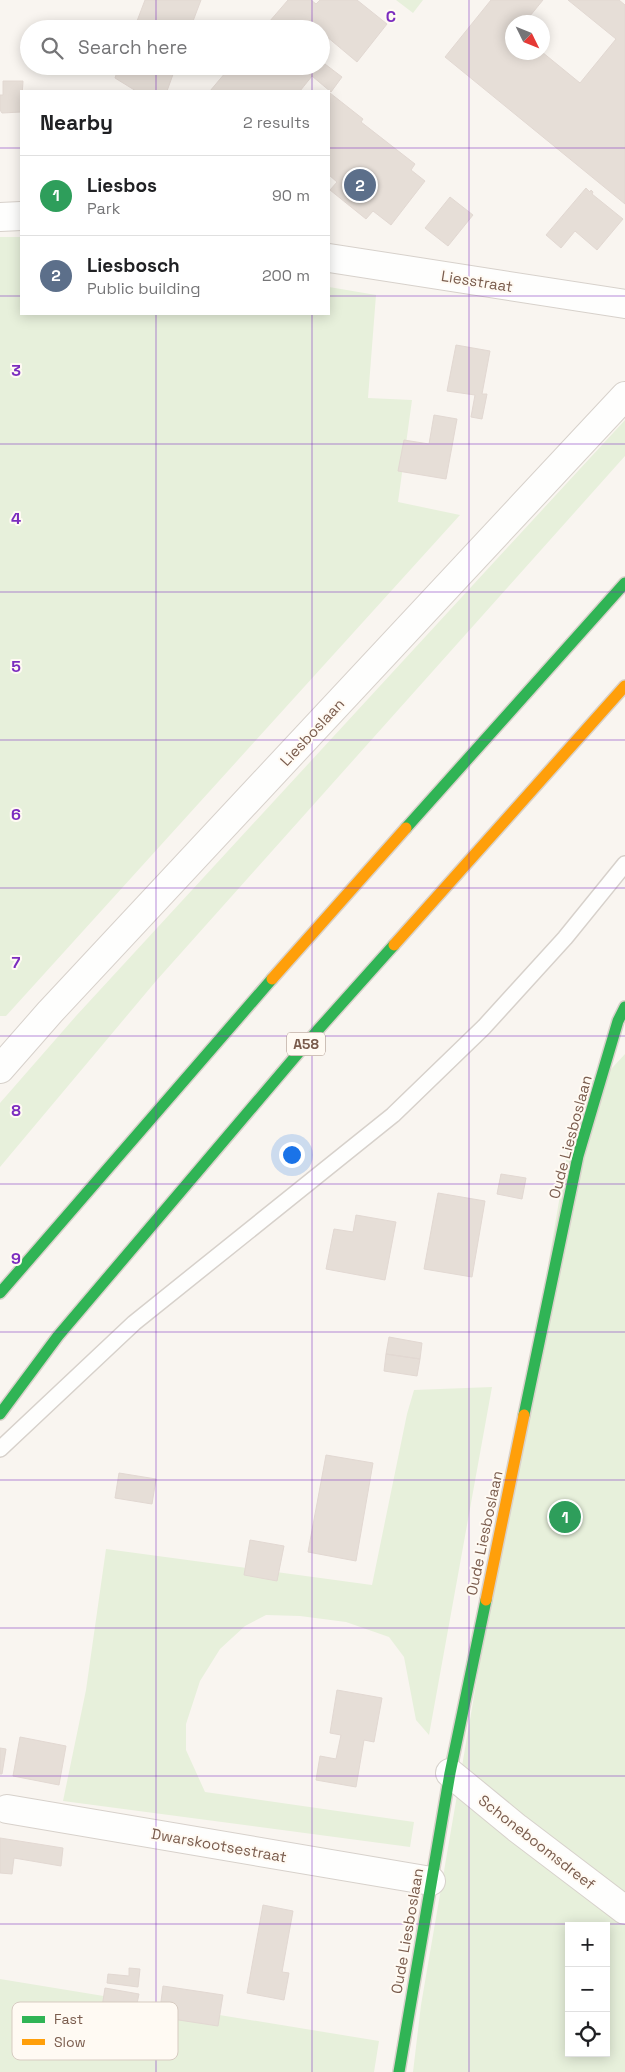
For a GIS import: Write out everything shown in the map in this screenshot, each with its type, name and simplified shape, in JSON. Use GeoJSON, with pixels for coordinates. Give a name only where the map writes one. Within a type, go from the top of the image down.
{"type":"FeatureCollection","features":[{"type":"Feature","properties":{"kind":"main road"},"geometry":{"type":"LineString","coordinates":[[0,1293],[292,956],[625,583]]}},
{"type":"Feature","properties":{"kind":"main road","name":"A58"},"geometry":{"type":"LineString","coordinates":[[0,1414],[58,1336],[316,1031],[625,686]]}},
{"type":"Feature","properties":{"kind":"main road","name":"Oude Liesboslaan"},"geometry":{"type":"LineString","coordinates":[[399,2072],[450,1773],[578,1156],[618,1021],[625,1007]]}},
{"type":"Feature","properties":{"kind":"street"},"geometry":{"type":"LineString","coordinates":[[0,217],[20,216]]}},
{"type":"Feature","properties":{"kind":"street","name":"Liesstraat"},"geometry":{"type":"LineString","coordinates":[[330,258],[625,304]]}},
{"type":"Feature","properties":{"kind":"street","name":"Liesboslaan"},"geometry":{"type":"LineString","coordinates":[[0,1069],[50,1012],[625,396]]}},
{"type":"Feature","properties":{"kind":"street","name":"Schoneboomsdreef"},"geometry":{"type":"LineString","coordinates":[[450,1773],[517,1828],[625,1910]]}},
{"type":"Feature","properties":{"kind":"street","name":"Dwarskootsestraat"},"geometry":{"type":"LineString","coordinates":[[7,1809],[431,1881]]}},
{"type":"Feature","properties":{"kind":"lane"},"geometry":{"type":"LineString","coordinates":[[0,1449],[134,1322],[393,1115],[484,1027],[565,938],[625,864]]}},
{"type":"Feature","properties":{"kind":"green space"},"geometry":{"type":"Polygon","coordinates":[[[396,0],[423,0],[413,13],[396,0]]]}},
{"type":"Feature","properties":{"kind":"green space"},"geometry":{"type":"Polygon","coordinates":[[[0,237],[20,237],[20,315],[330,315],[330,287],[376,295],[368,398],[412,400],[398,502],[460,515],[6,1016],[0,1016],[0,237]]]}},
{"type":"Feature","properties":{"kind":"green space"},"geometry":{"type":"Polygon","coordinates":[[[625,420],[625,456],[156,981],[0,1167],[0,1103],[76,1016],[625,420]]]}},
{"type":"Feature","properties":{"kind":"green space"},"geometry":{"type":"Polygon","coordinates":[[[625,1054],[625,2072],[413,2072],[421,2005],[575,1108],[625,1054]]]}},
{"type":"Feature","properties":{"kind":"green space"},"geometry":{"type":"Polygon","coordinates":[[[492,1387],[429,1735],[416,1720],[404,1657],[389,1637],[346,1622],[300,1616],[266,1615],[245,1626],[220,1649],[200,1681],[186,1724],[186,1750],[205,1792],[414,1822],[410,1847],[63,1801],[86,1690],[106,1549],[372,1585],[407,1414],[414,1390],[492,1387]]]}},
{"type":"Feature","properties":{"kind":"green space"},"geometry":{"type":"Polygon","coordinates":[[[0,1979],[141,2002],[12,2002],[12,2060],[178,2060],[178,2008],[379,2041],[374,2072],[0,2072],[0,1979]]]}},
{"type":"Feature","properties":{"kind":"building"},"geometry":{"type":"Polygon","coordinates":[[[145,0],[201,0],[193,20],[137,20],[145,0]]]}},
{"type":"Feature","properties":{"kind":"building"},"geometry":{"type":"Polygon","coordinates":[[[288,0],[311,0],[316,4],[320,0],[357,0],[387,24],[357,62],[330,39],[330,20],[271,20],[288,0]]]}},
{"type":"Feature","properties":{"kind":"building"},"geometry":{"type":"Polygon","coordinates":[[[491,0],[543,0],[531,15],[505,15],[505,60],[550,59],[580,83],[616,39],[568,0],[619,0],[625,5],[625,204],[445,57],[491,0]]]}},
{"type":"Feature","properties":{"kind":"building"},"geometry":{"type":"Polygon","coordinates":[[[330,68],[342,77],[331,92],[312,76],[301,90],[211,90],[223,75],[330,75],[330,68]]]}},
{"type":"Feature","properties":{"kind":"building"},"geometry":{"type":"Polygon","coordinates":[[[116,75],[173,75],[167,90],[134,90],[115,78],[116,75]]]}},
{"type":"Feature","properties":{"kind":"building"},"geometry":{"type":"Polygon","coordinates":[[[3,81],[23,81],[22,90],[20,90],[20,112],[2,113],[0,110],[0,95],[3,95],[3,81]]]}},
{"type":"Feature","properties":{"kind":"building"},"geometry":{"type":"Polygon","coordinates":[[[330,93],[363,119],[361,122],[415,164],[411,170],[425,181],[391,225],[373,211],[366,219],[330,190],[337,182],[330,176],[330,93]]]}},
{"type":"Feature","properties":{"kind":"building"},"geometry":{"type":"Polygon","coordinates":[[[586,188],[590,192],[591,190],[592,194],[623,219],[597,250],[575,231],[561,248],[546,235],[586,188]]]}},
{"type":"Feature","properties":{"kind":"building"},"geometry":{"type":"Polygon","coordinates":[[[450,197],[473,215],[448,246],[425,228],[450,197]]]}},
{"type":"Feature","properties":{"kind":"building"},"geometry":{"type":"Polygon","coordinates":[[[456,345],[490,351],[482,394],[487,394],[482,419],[471,417],[475,395],[447,391],[456,345]]]}},
{"type":"Feature","properties":{"kind":"building"},"geometry":{"type":"Polygon","coordinates":[[[434,415],[457,419],[446,479],[398,471],[404,440],[429,444],[434,415]]]}},
{"type":"Feature","properties":{"kind":"building"},"geometry":{"type":"Polygon","coordinates":[[[501,1174],[526,1178],[522,1199],[497,1194],[501,1174]]]}},
{"type":"Feature","properties":{"kind":"building"},"geometry":{"type":"Polygon","coordinates":[[[438,1193],[485,1201],[472,1277],[424,1269],[438,1193]]]}},
{"type":"Feature","properties":{"kind":"building"},"geometry":{"type":"Polygon","coordinates":[[[356,1215],[396,1222],[385,1280],[326,1269],[334,1229],[353,1232],[356,1215]]]}},
{"type":"Feature","properties":{"kind":"building"},"geometry":{"type":"Polygon","coordinates":[[[389,1337],[422,1343],[420,1359],[386,1354],[389,1337]]]}},
{"type":"Feature","properties":{"kind":"building"},"geometry":{"type":"Polygon","coordinates":[[[386,1354],[420,1359],[417,1376],[384,1371],[386,1354]]]}},
{"type":"Feature","properties":{"kind":"building"},"geometry":{"type":"Polygon","coordinates":[[[326,1455],[373,1463],[356,1561],[308,1552],[326,1455]]]}},
{"type":"Feature","properties":{"kind":"building"},"geometry":{"type":"Polygon","coordinates":[[[119,1473],[156,1479],[152,1504],[115,1498],[119,1473]]]}},
{"type":"Feature","properties":{"kind":"building"},"geometry":{"type":"Polygon","coordinates":[[[250,1540],[284,1546],[277,1581],[244,1575],[250,1540]]]}},
{"type":"Feature","properties":{"kind":"building"},"geometry":{"type":"Polygon","coordinates":[[[337,1690],[382,1698],[374,1742],[364,1740],[356,1787],[316,1780],[320,1756],[336,1759],[341,1735],[330,1733],[337,1690]]]}},
{"type":"Feature","properties":{"kind":"building"},"geometry":{"type":"Polygon","coordinates":[[[20,1737],[66,1746],[59,1785],[13,1776],[20,1737]]]}},
{"type":"Feature","properties":{"kind":"building"},"geometry":{"type":"Polygon","coordinates":[[[0,1748],[6,1749],[2,1774],[0,1774],[0,1748]]]}},
{"type":"Feature","properties":{"kind":"building"},"geometry":{"type":"Polygon","coordinates":[[[0,1838],[63,1848],[61,1866],[14,1858],[12,1874],[0,1873],[0,1838]]]}},
{"type":"Feature","properties":{"kind":"building"},"geometry":{"type":"Polygon","coordinates":[[[263,1905],[293,1911],[282,1972],[289,1973],[284,2000],[247,1993],[263,1905]]]}},
{"type":"Feature","properties":{"kind":"building"},"geometry":{"type":"Polygon","coordinates":[[[129,1968],[140,1969],[138,1987],[107,1983],[108,1974],[129,1976],[129,1968]]]}},
{"type":"Feature","properties":{"kind":"building"},"geometry":{"type":"Polygon","coordinates":[[[163,1986],[223,1995],[218,2026],[178,2020],[178,2002],[161,2002],[163,1986]]]}},
{"type":"Feature","properties":{"kind":"building"},"geometry":{"type":"Polygon","coordinates":[[[105,1988],[139,1994],[137,2002],[103,2002],[105,1988]]]}},
{"type":"Feature","properties":{"kind":"traffic: fast"},"geometry":{"type":"LineString","coordinates":[[406,828],[625,583]]}},
{"type":"Feature","properties":{"kind":"traffic: fast"},"geometry":{"type":"LineString","coordinates":[[0,1414],[58,1336],[317,1031],[394,945]]}},
{"type":"Feature","properties":{"kind":"traffic: fast"},"geometry":{"type":"LineString","coordinates":[[0,1293],[272,979]]}},
{"type":"Feature","properties":{"kind":"traffic: fast"},"geometry":{"type":"LineString","coordinates":[[524,1415],[578,1156],[618,1021],[625,1007]]}},
{"type":"Feature","properties":{"kind":"traffic: fast"},"geometry":{"type":"LineString","coordinates":[[399,2072],[450,1773],[486,1600]]}},
{"type":"Feature","properties":{"kind":"traffic: slow"},"geometry":{"type":"LineString","coordinates":[[394,945],[625,686]]}},
{"type":"Feature","properties":{"kind":"traffic: slow"},"geometry":{"type":"LineString","coordinates":[[272,979],[406,828]]}},
{"type":"Feature","properties":{"kind":"traffic: slow"},"geometry":{"type":"LineString","coordinates":[[486,1600],[524,1415]]}},
{"type":"Feature","properties":{"kind":"place","name":"Liesbosch"},"geometry":{"type":"Point","coordinates":[360,185]}},
{"type":"Feature","properties":{"kind":"place","name":"Liesbos"},"geometry":{"type":"Point","coordinates":[565,1517]}}]}
